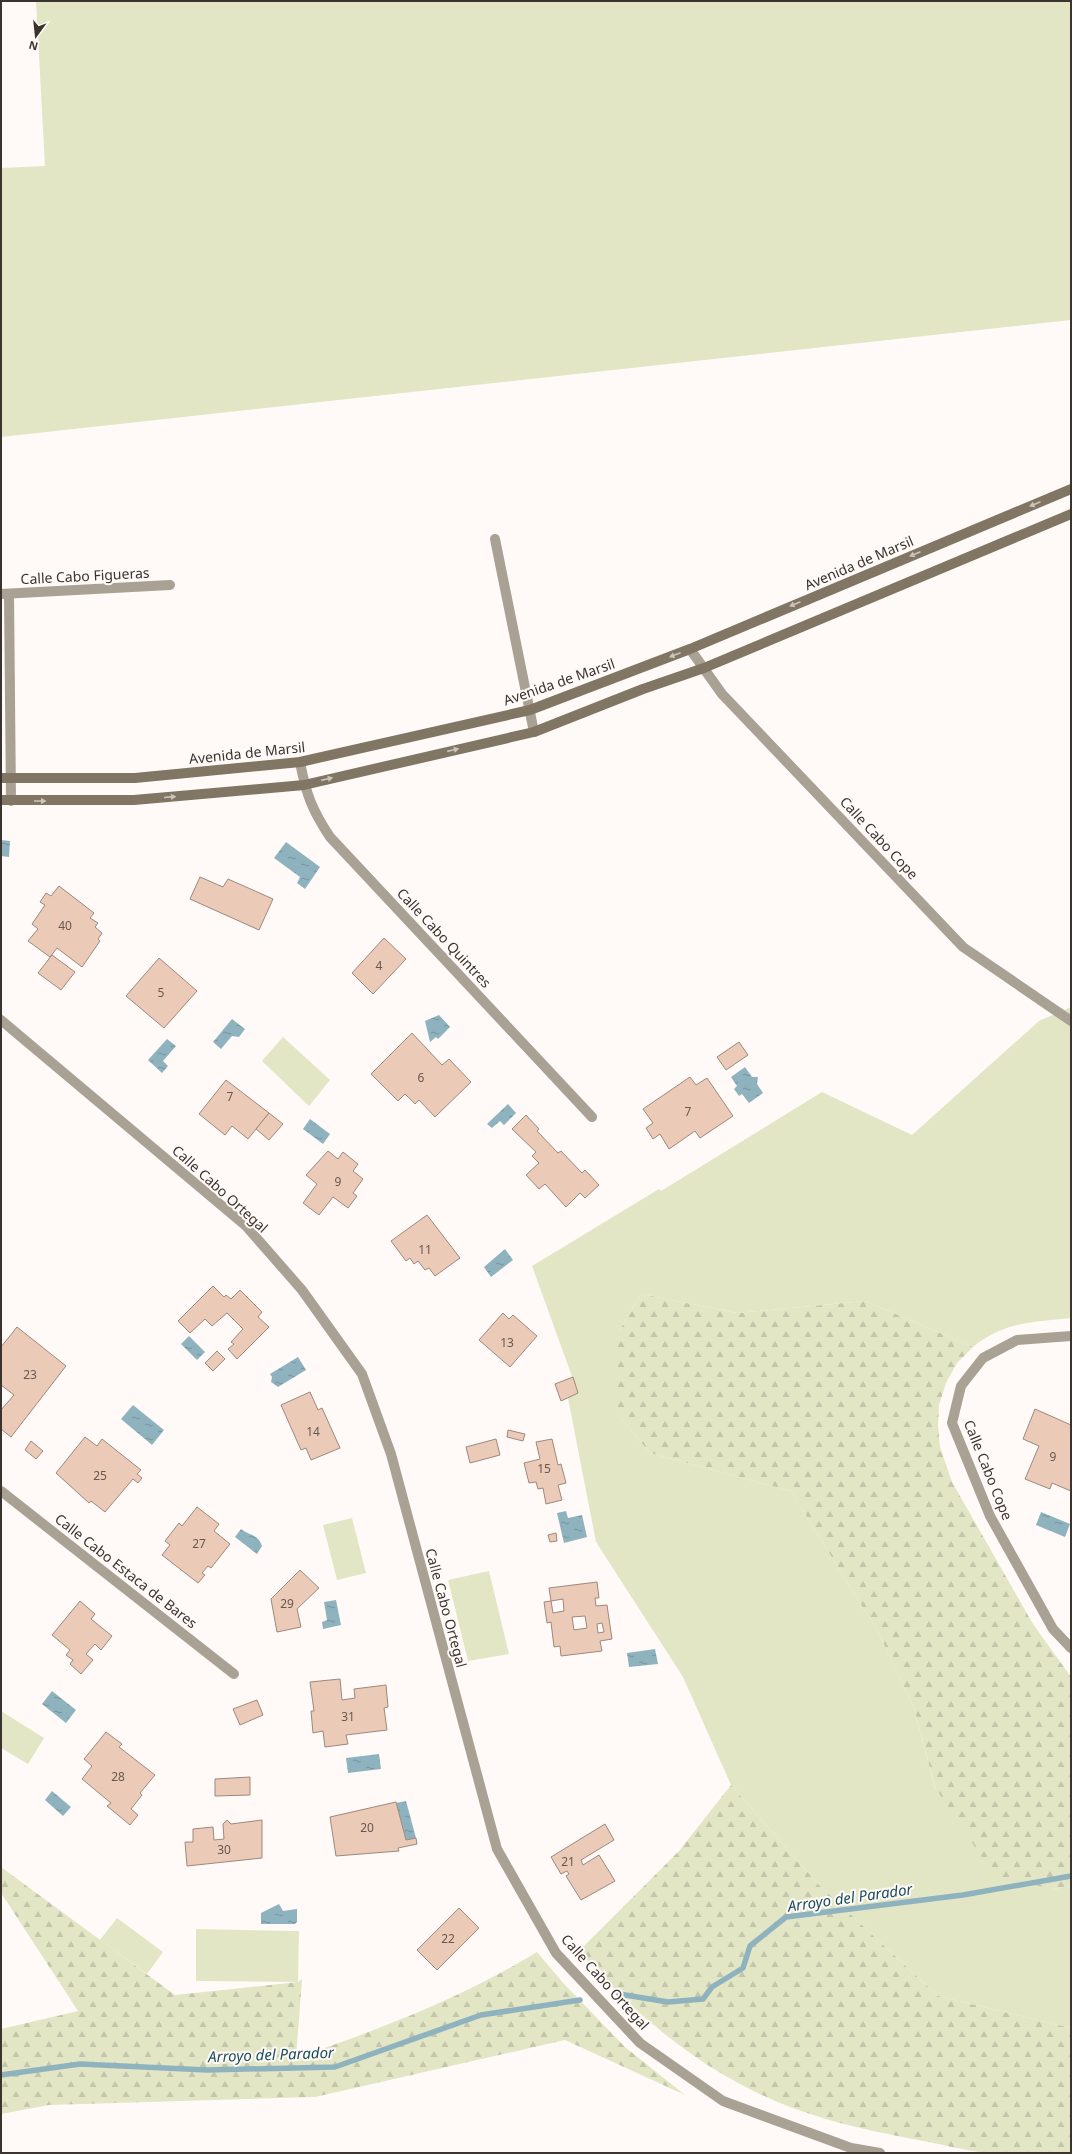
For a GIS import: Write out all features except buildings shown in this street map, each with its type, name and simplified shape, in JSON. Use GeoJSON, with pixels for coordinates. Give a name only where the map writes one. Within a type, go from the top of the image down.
{"type":"FeatureCollection","features":[{"type":"Feature","properties":{"kind":"street","name":"Avenida de Marsil"},"geometry":{"type":"LineString","coordinates":[[6,779],[135,778],[300,762],[530,710],[690,649],[1071,490]]}},
{"type":"Feature","properties":{"kind":"street"},"geometry":{"type":"LineString","coordinates":[[5,594],[6,801],[134,800],[304,785],[534,732],[643,689],[704,668],[1071,514]]}},
{"type":"Feature","properties":{"kind":"street"},"geometry":{"type":"LineString","coordinates":[[495,539],[534,732]]}},
{"type":"Feature","properties":{"kind":"street","name":"Calle Cabo Figueras"},"geometry":{"type":"LineString","coordinates":[[5,594],[170,586]]}},
{"type":"Feature","properties":{"kind":"street","name":"Calle Cabo Cope"},"geometry":{"type":"LineString","coordinates":[[690,649],[722,694],[963,947],[1071,1021]]}},
{"type":"Feature","properties":{"kind":"street","name":"Calle Cabo Quintres"},"geometry":{"type":"LineString","coordinates":[[300,762],[304,785],[313,810],[330,836],[592,1117]]}},
{"type":"Feature","properties":{"kind":"street","name":"Calle Cabo Ortegal"},"geometry":{"type":"LineString","coordinates":[[1,1020],[246,1226],[302,1290],[362,1374],[391,1454],[497,1849],[556,1953],[640,2043],[723,2101],[851,2148],[880,2153]]}},
{"type":"Feature","properties":{"kind":"street","name":"Calle Cabo Cope"},"geometry":{"type":"LineString","coordinates":[[1071,1336],[1017,1340],[983,1358],[961,1386],[952,1423],[990,1516],[1052,1629],[1071,1648]]}},
{"type":"Feature","properties":{"kind":"street","name":"Calle Cabo Estaca de Bares"},"geometry":{"type":"LineString","coordinates":[[1,1491],[234,1674]]}},
{"type":"Feature","properties":{"kind":"green space"},"geometry":{"type":"Polygon","coordinates":[[[36,1],[1071,1],[1071,320],[1,437],[1,168],[45,166],[36,1]]]}},
{"type":"Feature","properties":{"kind":"green space"},"geometry":{"type":"Polygon","coordinates":[[[1071,1007],[1071,1318],[1031,1322],[1007,1328],[996,1332],[973,1347],[865,1301],[737,1313],[641,1294],[618,1333],[618,1414],[650,1453],[791,1491],[879,1634],[914,1708],[935,1788],[1053,1889],[1071,1886],[1071,2028],[938,1996],[818,1884],[731,1785],[683,1677],[596,1542],[568,1398],[578,1393],[532,1266],[659,1189],[661,1191],[822,1092],[912,1135],[1039,1021],[1071,1007]]]}},
{"type":"Feature","properties":{"kind":"green space"},"geometry":{"type":"Polygon","coordinates":[[[283,1037],[330,1080],[309,1106],[262,1061],[283,1037]]]}},
{"type":"Feature","properties":{"kind":"green space"},"geometry":{"type":"Polygon","coordinates":[[[641,1294],[737,1313],[865,1301],[973,1347],[957,1363],[946,1383],[939,1405],[938,1426],[940,1447],[952,1482],[1033,1624],[1071,1677],[1071,1886],[1053,1889],[995,1877],[935,1787],[914,1708],[879,1634],[791,1491],[650,1453],[618,1414],[618,1333],[641,1294]]]}},
{"type":"Feature","properties":{"kind":"green space"},"geometry":{"type":"Polygon","coordinates":[[[352,1518],[366,1573],[337,1580],[323,1525],[352,1518]]]}},
{"type":"Feature","properties":{"kind":"green space"},"geometry":{"type":"Polygon","coordinates":[[[489,1571],[509,1654],[468,1661],[448,1580],[489,1571]]]}},
{"type":"Feature","properties":{"kind":"green space"},"geometry":{"type":"Polygon","coordinates":[[[1,1711],[44,1738],[28,1764],[1,1748],[1,1711]]]}},
{"type":"Feature","properties":{"kind":"green space"},"geometry":{"type":"Polygon","coordinates":[[[731,1785],[818,1884],[938,1996],[1071,2028],[1071,2153],[977,2152],[860,2128],[790,2107],[755,2092],[722,2074],[660,2031],[632,2006],[579,1951],[679,1851],[731,1785]]]}},
{"type":"Feature","properties":{"kind":"green space"},"geometry":{"type":"Polygon","coordinates":[[[1,1867],[175,1995],[298,1982],[302,1979],[296,2058],[419,2012],[479,1984],[537,1952],[564,1984],[625,2047],[685,2095],[565,2040],[315,2097],[49,2105],[1,2114],[1,2029],[78,2011],[1,1893],[1,1867]]]}},
{"type":"Feature","properties":{"kind":"green space"},"geometry":{"type":"Polygon","coordinates":[[[117,1918],[163,1952],[147,1974],[100,1940],[117,1918]]]}},
{"type":"Feature","properties":{"kind":"green space"},"geometry":{"type":"Polygon","coordinates":[[[196,1929],[299,1931],[298,1982],[196,1981],[196,1929]]]}},
{"type":"Feature","properties":{"kind":"water"},"geometry":{"type":"Polygon","coordinates":[[[1,840],[10,841],[9,857],[1,856],[1,840]]]}},
{"type":"Feature","properties":{"kind":"water"},"geometry":{"type":"Polygon","coordinates":[[[286,842],[320,867],[305,889],[297,883],[300,877],[274,858],[286,842]]]}},
{"type":"Feature","properties":{"kind":"water"},"geometry":{"type":"Polygon","coordinates":[[[439,1015],[450,1027],[438,1039],[436,1037],[430,1042],[425,1021],[439,1015]]]}},
{"type":"Feature","properties":{"kind":"water"},"geometry":{"type":"Polygon","coordinates":[[[232,1019],[245,1029],[239,1037],[232,1036],[221,1049],[213,1042],[232,1019]]]}},
{"type":"Feature","properties":{"kind":"water"},"geometry":{"type":"Polygon","coordinates":[[[167,1039],[176,1046],[163,1061],[168,1066],[162,1073],[148,1060],[167,1039]]]}},
{"type":"Feature","properties":{"kind":"water"},"geometry":{"type":"Polygon","coordinates":[[[745,1067],[752,1077],[758,1077],[757,1084],[763,1093],[749,1103],[742,1094],[739,1096],[734,1089],[737,1086],[731,1077],[745,1067]]]}},
{"type":"Feature","properties":{"kind":"water"},"geometry":{"type":"Polygon","coordinates":[[[508,1104],[516,1113],[504,1125],[500,1121],[492,1128],[487,1124],[508,1104]]]}},
{"type":"Feature","properties":{"kind":"water"},"geometry":{"type":"Polygon","coordinates":[[[310,1119],[330,1134],[323,1144],[303,1129],[310,1119]]]}},
{"type":"Feature","properties":{"kind":"water"},"geometry":{"type":"Polygon","coordinates":[[[505,1249],[513,1260],[491,1277],[484,1267],[505,1249]]]}},
{"type":"Feature","properties":{"kind":"water"},"geometry":{"type":"Polygon","coordinates":[[[189,1336],[205,1352],[197,1360],[181,1344],[189,1336]]]}},
{"type":"Feature","properties":{"kind":"water"},"geometry":{"type":"Polygon","coordinates":[[[298,1357],[306,1370],[278,1387],[271,1382],[272,1377],[270,1374],[298,1357]]]}},
{"type":"Feature","properties":{"kind":"water"},"geometry":{"type":"Polygon","coordinates":[[[133,1405],[164,1430],[152,1445],[121,1419],[133,1405]]]}},
{"type":"Feature","properties":{"kind":"water"},"geometry":{"type":"Polygon","coordinates":[[[566,1511],[568,1518],[582,1515],[587,1537],[564,1543],[557,1513],[566,1511]]]}},
{"type":"Feature","properties":{"kind":"water"},"geometry":{"type":"Polygon","coordinates":[[[1041,1512],[1070,1524],[1065,1537],[1036,1525],[1041,1512]]]}},
{"type":"Feature","properties":{"kind":"water"},"geometry":{"type":"Polygon","coordinates":[[[241,1529],[256,1537],[260,1542],[262,1546],[257,1554],[235,1537],[241,1529]]]}},
{"type":"Feature","properties":{"kind":"water"},"geometry":{"type":"Polygon","coordinates":[[[336,1600],[341,1625],[323,1629],[322,1622],[327,1620],[324,1602],[336,1600]]]}},
{"type":"Feature","properties":{"kind":"water"},"geometry":{"type":"Polygon","coordinates":[[[655,1649],[658,1664],[629,1667],[627,1653],[655,1649]]]}},
{"type":"Feature","properties":{"kind":"water"},"geometry":{"type":"Polygon","coordinates":[[[52,1691],[76,1710],[66,1723],[42,1704],[52,1691]]]}},
{"type":"Feature","properties":{"kind":"water"},"geometry":{"type":"Polygon","coordinates":[[[379,1754],[381,1769],[348,1773],[346,1758],[379,1754]]]}},
{"type":"Feature","properties":{"kind":"water"},"geometry":{"type":"Polygon","coordinates":[[[52,1791],[71,1807],[63,1816],[45,1800],[52,1791]]]}},
{"type":"Feature","properties":{"kind":"water"},"geometry":{"type":"Polygon","coordinates":[[[406,1801],[416,1838],[406,1840],[396,1803],[406,1801]]]}},
{"type":"Feature","properties":{"kind":"water"},"geometry":{"type":"Polygon","coordinates":[[[279,1904],[283,1911],[297,1909],[297,1922],[295,1924],[261,1924],[261,1913],[279,1904]]]}},
{"type":"Feature","properties":{"kind":"waterway","name":"Arroyo del Parador"},"geometry":{"type":"LineString","coordinates":[[619,1994],[668,2002],[703,1999],[712,1987],[743,1968],[750,1946],[786,1917],[963,1895],[1071,1876]]}},
{"type":"Feature","properties":{"kind":"waterway","name":"Arroyo del Parador"},"geometry":{"type":"LineString","coordinates":[[1,2075],[80,2064],[207,2070],[335,2067],[481,2015],[580,2000]]}}]}
